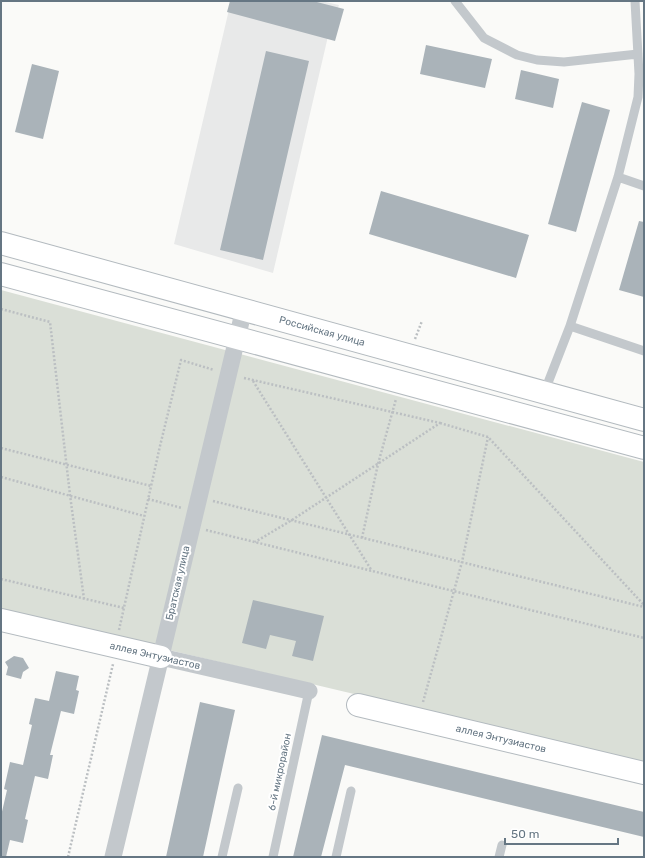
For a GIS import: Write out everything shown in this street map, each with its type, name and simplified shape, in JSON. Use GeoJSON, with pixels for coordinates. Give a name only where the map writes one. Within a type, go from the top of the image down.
{"type":"FeatureCollection","features":[{"type":"Feature","properties":{"kind":"main road","name":"Российская улица"},"geometry":{"type":"LineString","coordinates":[[1,242],[644,420]]}},
{"type":"Feature","properties":{"kind":"main road"},"geometry":{"type":"LineString","coordinates":[[1,274],[644,448]]}},
{"type":"Feature","properties":{"kind":"main road","name":"аллея Энтузиастов"},"geometry":{"type":"LineString","coordinates":[[1,620],[160,657]]}},
{"type":"Feature","properties":{"kind":"main road","name":"аллея Энтузиастов"},"geometry":{"type":"LineString","coordinates":[[358,705],[644,773]]}},
{"type":"Feature","properties":{"kind":"street","name":"Братская улица"},"geometry":{"type":"LineString","coordinates":[[112,857],[244,309]]}},
{"type":"Feature","properties":{"kind":"street","name":"аллея Энтузиастов"},"geometry":{"type":"LineString","coordinates":[[160,657],[309,691]]}},
{"type":"Feature","properties":{"kind":"lane"},"geometry":{"type":"LineString","coordinates":[[455,1],[484,38],[517,55],[537,60],[564,62],[638,54]]}},
{"type":"Feature","properties":{"kind":"lane"},"geometry":{"type":"LineString","coordinates":[[544,393],[570,326],[618,177],[638,97],[640,74],[635,1]]}},
{"type":"Feature","properties":{"kind":"lane"},"geometry":{"type":"LineString","coordinates":[[618,177],[644,186]]}},
{"type":"Feature","properties":{"kind":"lane"},"geometry":{"type":"LineString","coordinates":[[570,326],[644,351]]}},
{"type":"Feature","properties":{"kind":"lane","name":"6-й микрорайон"},"geometry":{"type":"LineString","coordinates":[[273,857],[309,691]]}},
{"type":"Feature","properties":{"kind":"lane"},"geometry":{"type":"LineString","coordinates":[[222,857],[238,788]]}},
{"type":"Feature","properties":{"kind":"lane"},"geometry":{"type":"LineString","coordinates":[[336,857],[351,791]]}},
{"type":"Feature","properties":{"kind":"lane"},"geometry":{"type":"LineString","coordinates":[[499,857],[502,845]]}},
{"type":"Feature","properties":{"kind":"path"},"geometry":{"type":"LineString","coordinates":[[1,309],[50,322],[70,495],[84,599]]}},
{"type":"Feature","properties":{"kind":"path"},"geometry":{"type":"LineString","coordinates":[[410,355],[422,321]]}},
{"type":"Feature","properties":{"kind":"path"},"geometry":{"type":"LineString","coordinates":[[68,857],[144,516],[181,360],[228,375],[440,423],[488,437],[644,606]]}},
{"type":"Feature","properties":{"kind":"path"},"geometry":{"type":"LineString","coordinates":[[253,380],[325,498],[372,571]]}},
{"type":"Feature","properties":{"kind":"path"},"geometry":{"type":"LineString","coordinates":[[362,538],[378,464],[401,382]]}},
{"type":"Feature","properties":{"kind":"path"},"geometry":{"type":"LineString","coordinates":[[255,542],[292,520],[440,423]]}},
{"type":"Feature","properties":{"kind":"path"},"geometry":{"type":"LineString","coordinates":[[418,719],[462,562],[488,437]]}},
{"type":"Feature","properties":{"kind":"path"},"geometry":{"type":"LineString","coordinates":[[1,448],[151,486]]}},
{"type":"Feature","properties":{"kind":"path"},"geometry":{"type":"LineString","coordinates":[[1,477],[144,516]]}},
{"type":"Feature","properties":{"kind":"path"},"geometry":{"type":"LineString","coordinates":[[148,499],[208,514],[211,500],[644,606]]}},
{"type":"Feature","properties":{"kind":"path"},"geometry":{"type":"LineString","coordinates":[[204,529],[644,638]]}},
{"type":"Feature","properties":{"kind":"path"},"geometry":{"type":"LineString","coordinates":[[1,579],[124,608]]}},
{"type":"Feature","properties":{"kind":"shaded area"},"geometry":{"type":"Polygon","coordinates":[[[231,1],[321,1],[339,5],[329,32],[273,273],[174,244],[231,1]]]}},
{"type":"Feature","properties":{"kind":"shaded area"},"geometry":{"type":"Polygon","coordinates":[[[1,290],[644,462],[644,763],[1,610],[1,290]]]}},
{"type":"Feature","properties":{"kind":"building"},"geometry":{"type":"Polygon","coordinates":[[[230,1],[313,1],[344,9],[335,41],[227,12],[230,1]]]}},
{"type":"Feature","properties":{"kind":"building"},"geometry":{"type":"Polygon","coordinates":[[[426,45],[492,59],[485,88],[420,74],[426,45]]]}},
{"type":"Feature","properties":{"kind":"building"},"geometry":{"type":"Polygon","coordinates":[[[266,51],[309,61],[263,260],[220,250],[266,51]]]}},
{"type":"Feature","properties":{"kind":"building"},"geometry":{"type":"Polygon","coordinates":[[[32,64],[59,71],[43,139],[15,132],[32,64]]]}},
{"type":"Feature","properties":{"kind":"building"},"geometry":{"type":"Polygon","coordinates":[[[521,70],[559,79],[553,108],[515,99],[521,70]]]}},
{"type":"Feature","properties":{"kind":"building"},"geometry":{"type":"Polygon","coordinates":[[[582,102],[610,110],[576,232],[548,224],[582,102]]]}},
{"type":"Feature","properties":{"kind":"building"},"geometry":{"type":"Polygon","coordinates":[[[381,191],[529,235],[516,278],[369,234],[381,191]]]}},
{"type":"Feature","properties":{"kind":"building"},"geometry":{"type":"Polygon","coordinates":[[[639,221],[644,222],[644,297],[619,290],[639,221]]]}},
{"type":"Feature","properties":{"kind":"building"},"geometry":{"type":"Polygon","coordinates":[[[253,600],[324,616],[313,661],[292,656],[296,641],[270,635],[266,649],[242,643],[253,600]]]}},
{"type":"Feature","properties":{"kind":"building"},"geometry":{"type":"Polygon","coordinates":[[[14,656],[23,658],[29,668],[23,672],[21,679],[6,675],[8,667],[5,662],[14,656]]]}},
{"type":"Feature","properties":{"kind":"building"},"geometry":{"type":"Polygon","coordinates":[[[56,671],[79,676],[76,690],[79,691],[74,714],[61,711],[50,755],[53,755],[48,779],[35,776],[25,819],[28,820],[23,843],[10,840],[6,857],[1,857],[1,816],[7,790],[4,789],[10,762],[23,765],[32,725],[29,724],[35,698],[49,701],[56,671]]]}},
{"type":"Feature","properties":{"kind":"building"},"geometry":{"type":"Polygon","coordinates":[[[200,702],[235,710],[203,857],[166,857],[200,702]]]}},
{"type":"Feature","properties":{"kind":"building"},"geometry":{"type":"Polygon","coordinates":[[[322,735],[644,812],[644,837],[345,765],[321,857],[293,857],[322,735]]]}}]}
